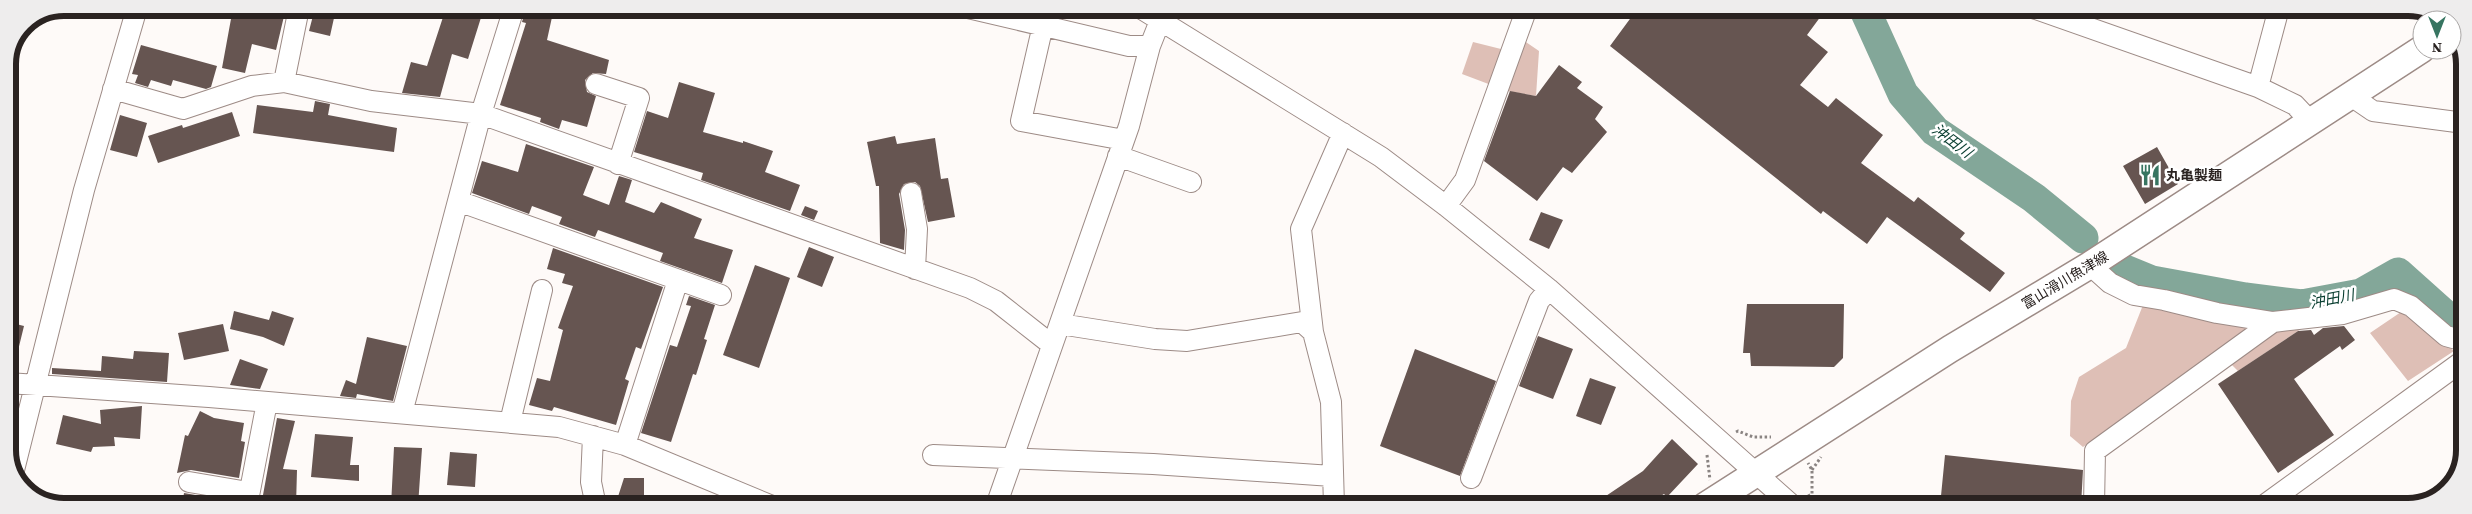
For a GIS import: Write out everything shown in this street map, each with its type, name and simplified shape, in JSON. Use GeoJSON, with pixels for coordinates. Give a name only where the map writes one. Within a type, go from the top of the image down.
{"type":"FeatureCollection","features":[{"type":"Feature","properties":{"kind":"main road","name":"富山滑川魚津線"},"geometry":{"type":"LineString","coordinates":[[1718,498],[1950,349],[2090,265],[2412,56]]}},
{"type":"Feature","properties":{"kind":"street"},"geometry":{"type":"LineString","coordinates":[[17,459],[84,190],[135,16]]}},
{"type":"Feature","properties":{"kind":"street"},"geometry":{"type":"LineString","coordinates":[[284,82],[297,16]]}},
{"type":"Feature","properties":{"kind":"street"},"geometry":{"type":"LineString","coordinates":[[402,413],[481,114],[512,16]]}},
{"type":"Feature","properties":{"kind":"street"},"geometry":{"type":"LineString","coordinates":[[1001,16],[1129,46],[1150,46]]}},
{"type":"Feature","properties":{"kind":"street"},"geometry":{"type":"LineString","coordinates":[[999,498],[1121,148],[1150,46],[1161,16]]}},
{"type":"Feature","properties":{"kind":"street"},"geometry":{"type":"LineString","coordinates":[[1165,16],[1381,157],[1446,206],[1549,288],[1784,498]]}},
{"type":"Feature","properties":{"kind":"street"},"geometry":{"type":"LineString","coordinates":[[1446,206],[1465,180],[1524,16]]}},
{"type":"Feature","properties":{"kind":"street"},"geometry":{"type":"LineString","coordinates":[[2056,16],[2258,87],[2296,105],[2311,122]]}},
{"type":"Feature","properties":{"kind":"street"},"geometry":{"type":"LineString","coordinates":[[2258,87],[2277,16]]}},
{"type":"Feature","properties":{"kind":"street"},"geometry":{"type":"LineString","coordinates":[[1043,26],[1021,121],[1121,148],[1191,182]]}},
{"type":"Feature","properties":{"kind":"street"},"geometry":{"type":"LineString","coordinates":[[113,89],[184,109],[252,86],[284,82],[371,101],[481,114],[970,288],[996,301],[1052,345]]}},
{"type":"Feature","properties":{"kind":"street"},"geometry":{"type":"LineString","coordinates":[[596,84],[638,98],[618,164]]}},
{"type":"Feature","properties":{"kind":"street"},"geometry":{"type":"LineString","coordinates":[[2351,96],[2373,111],[2456,122]]}},
{"type":"Feature","properties":{"kind":"street"},"geometry":{"type":"LineString","coordinates":[[1333,498],[1331,402],[1313,332],[1301,229],[1342,133]]}},
{"type":"Feature","properties":{"kind":"street"},"geometry":{"type":"LineString","coordinates":[[911,193],[917,229],[915,269]]}},
{"type":"Feature","properties":{"kind":"street"},"geometry":{"type":"LineString","coordinates":[[458,201],[721,295]]}},
{"type":"Feature","properties":{"kind":"street"},"geometry":{"type":"LineString","coordinates":[[2090,265],[2110,283],[2134,295],[2218,313],[2273,322],[2343,314],[2394,299],[2411,306],[2446,336],[2456,339]]}},
{"type":"Feature","properties":{"kind":"street"},"geometry":{"type":"LineString","coordinates":[[625,445],[678,280]]}},
{"type":"Feature","properties":{"kind":"street"},"geometry":{"type":"LineString","coordinates":[[1471,478],[1540,300],[1549,288]]}},
{"type":"Feature","properties":{"kind":"street"},"geometry":{"type":"LineString","coordinates":[[510,422],[542,290]]}},
{"type":"Feature","properties":{"kind":"street"},"geometry":{"type":"LineString","coordinates":[[1060,324],[1155,339],[1187,341],[1302,322],[1313,332]]}},
{"type":"Feature","properties":{"kind":"street"},"geometry":{"type":"LineString","coordinates":[[2094,498],[2095,451],[2273,322]]}},
{"type":"Feature","properties":{"kind":"street"},"geometry":{"type":"LineString","coordinates":[[2274,498],[2456,366]]}},
{"type":"Feature","properties":{"kind":"street"},"geometry":{"type":"LineString","coordinates":[[16,383],[559,427],[625,445],[753,498]]}},
{"type":"Feature","properties":{"kind":"street"},"geometry":{"type":"LineString","coordinates":[[189,482],[247,498],[267,402]]}},
{"type":"Feature","properties":{"kind":"street"},"geometry":{"type":"LineString","coordinates":[[592,436],[591,482],[594,498]]}},
{"type":"Feature","properties":{"kind":"street"},"geometry":{"type":"LineString","coordinates":[[933,455],[1013,457],[1332,476]]}},
{"type":"Feature","properties":{"kind":"shaded area"},"geometry":{"type":"Polygon","coordinates":[[[1523,40],[1539,51],[1536,96],[1507,91],[1462,74],[1473,42],[1501,49],[1523,40]]]}},
{"type":"Feature","properties":{"kind":"shaded area"},"geometry":{"type":"Polygon","coordinates":[[[2143,305],[2249,323],[2249,332],[2083,447],[2070,436],[2071,401],[2079,377],[2126,348],[2143,305]]]}},
{"type":"Feature","properties":{"kind":"shaded area"},"geometry":{"type":"Polygon","coordinates":[[[2401,312],[2454,351],[2408,381],[2370,333],[2401,312]]]}},
{"type":"Feature","properties":{"kind":"shaded area"},"geometry":{"type":"Polygon","coordinates":[[[2307,325],[2238,371],[2228,361],[2274,327],[2307,325]]]}},
{"type":"Feature","properties":{"kind":"building"},"geometry":{"type":"Polygon","coordinates":[[[232,16],[284,16],[276,50],[252,44],[245,73],[222,68],[232,16]]]}},
{"type":"Feature","properties":{"kind":"building"},"geometry":{"type":"Polygon","coordinates":[[[313,16],[334,16],[330,36],[309,31],[313,16]]]}},
{"type":"Feature","properties":{"kind":"building"},"geometry":{"type":"Polygon","coordinates":[[[443,16],[481,16],[468,59],[452,54],[440,97],[402,93],[411,62],[427,66],[443,16]]]}},
{"type":"Feature","properties":{"kind":"building"},"geometry":{"type":"Polygon","coordinates":[[[524,16],[552,16],[547,40],[609,60],[606,74],[593,73],[585,80],[587,92],[596,96],[587,127],[562,120],[559,129],[540,122],[541,118],[500,105],[526,23],[522,22],[524,16]]]}},
{"type":"Feature","properties":{"kind":"building"},"geometry":{"type":"Polygon","coordinates":[[[1632,16],[1821,16],[1807,35],[1828,52],[1800,85],[1828,107],[1836,98],[1883,135],[1861,163],[1914,202],[1918,197],[1965,233],[1960,239],[2005,273],[1990,292],[1887,217],[1867,244],[1823,211],[1821,214],[1610,46],[1632,16]]]}},
{"type":"Feature","properties":{"kind":"building"},"geometry":{"type":"Polygon","coordinates":[[[141,45],[217,66],[211,87],[206,89],[173,80],[171,86],[151,80],[148,87],[135,83],[138,75],[132,74],[141,45]]]}},
{"type":"Feature","properties":{"kind":"building"},"geometry":{"type":"Polygon","coordinates":[[[1559,65],[1582,82],[1577,88],[1603,107],[1595,119],[1607,132],[1572,173],[1563,167],[1537,201],[1484,161],[1510,91],[1536,96],[1559,65]]]}},
{"type":"Feature","properties":{"kind":"building"},"geometry":{"type":"Polygon","coordinates":[[[679,82],[715,93],[703,132],[743,143],[743,141],[773,151],[765,172],[800,185],[790,211],[701,180],[703,173],[634,152],[647,111],[668,118],[679,82]]]}},
{"type":"Feature","properties":{"kind":"building"},"geometry":{"type":"Polygon","coordinates":[[[315,101],[330,104],[328,115],[397,128],[394,152],[253,133],[257,105],[313,112],[315,101]]]}},
{"type":"Feature","properties":{"kind":"building"},"geometry":{"type":"Polygon","coordinates":[[[232,112],[240,136],[158,163],[148,136],[182,125],[183,128],[232,112]]]}},
{"type":"Feature","properties":{"kind":"building"},"geometry":{"type":"Polygon","coordinates":[[[120,115],[147,123],[137,157],[110,150],[120,115]]]}},
{"type":"Feature","properties":{"kind":"building"},"geometry":{"type":"Polygon","coordinates":[[[895,136],[897,144],[935,138],[941,179],[948,178],[955,217],[928,222],[920,186],[915,182],[904,184],[899,194],[905,230],[904,250],[880,243],[879,186],[876,186],[867,142],[895,136]]]}},
{"type":"Feature","properties":{"kind":"building"},"geometry":{"type":"Polygon","coordinates":[[[526,144],[594,167],[583,195],[609,205],[619,176],[632,180],[625,202],[654,213],[661,202],[702,219],[694,238],[733,250],[722,283],[660,261],[663,253],[598,230],[595,237],[559,224],[562,217],[532,206],[529,214],[472,193],[482,161],[518,172],[526,144]]]}},
{"type":"Feature","properties":{"kind":"building","name":"丸亀製麺"},"geometry":{"type":"Polygon","coordinates":[[[2157,147],[2178,184],[2145,204],[2123,166],[2157,147]]]}},
{"type":"Feature","properties":{"kind":"building"},"geometry":{"type":"Polygon","coordinates":[[[805,206],[818,211],[814,220],[801,215],[805,206]]]}},
{"type":"Feature","properties":{"kind":"building"},"geometry":{"type":"Polygon","coordinates":[[[1541,212],[1563,220],[1549,249],[1529,240],[1541,212]]]}},
{"type":"Feature","properties":{"kind":"building"},"geometry":{"type":"Polygon","coordinates":[[[809,247],[834,257],[822,287],[797,277],[809,247]]]}},
{"type":"Feature","properties":{"kind":"building"},"geometry":{"type":"Polygon","coordinates":[[[553,248],[663,287],[641,349],[636,347],[625,379],[629,381],[616,425],[554,407],[552,411],[529,405],[537,378],[550,381],[563,330],[558,328],[573,286],[562,283],[565,274],[547,269],[553,248]]]}},
{"type":"Feature","properties":{"kind":"building"},"geometry":{"type":"Polygon","coordinates":[[[755,265],[790,278],[759,368],[723,355],[755,265]]]}},
{"type":"Feature","properties":{"kind":"building"},"geometry":{"type":"Polygon","coordinates":[[[689,296],[715,305],[704,339],[707,340],[696,375],[693,374],[671,442],[641,433],[670,345],[677,347],[691,306],[686,305],[689,296]]]}},
{"type":"Feature","properties":{"kind":"building"},"geometry":{"type":"Polygon","coordinates":[[[1747,304],[1844,304],[1843,358],[1834,367],[1751,366],[1750,353],[1743,353],[1747,304]]]}},
{"type":"Feature","properties":{"kind":"building"},"geometry":{"type":"Polygon","coordinates":[[[234,311],[269,320],[272,311],[294,318],[284,346],[263,337],[230,329],[234,311]]]}},
{"type":"Feature","properties":{"kind":"building"},"geometry":{"type":"Polygon","coordinates":[[[16,324],[24,326],[16,359],[16,324]]]}},
{"type":"Feature","properties":{"kind":"building"},"geometry":{"type":"Polygon","coordinates":[[[223,324],[229,351],[184,360],[178,333],[223,324]]]}},
{"type":"Feature","properties":{"kind":"building"},"geometry":{"type":"Polygon","coordinates":[[[2344,326],[2355,340],[2342,350],[2340,346],[2294,379],[2334,435],[2278,473],[2218,384],[2298,331],[2311,330],[2314,335],[2323,328],[2344,326]]]}},
{"type":"Feature","properties":{"kind":"building"},"geometry":{"type":"Polygon","coordinates":[[[1538,336],[1573,349],[1553,399],[1519,386],[1538,336]]]}},
{"type":"Feature","properties":{"kind":"building"},"geometry":{"type":"Polygon","coordinates":[[[367,337],[407,346],[393,401],[357,394],[356,398],[340,396],[346,380],[356,384],[367,337]]]}},
{"type":"Feature","properties":{"kind":"building"},"geometry":{"type":"Polygon","coordinates":[[[1415,349],[1496,381],[1460,476],[1380,446],[1415,349]]]}},
{"type":"Feature","properties":{"kind":"building"},"geometry":{"type":"Polygon","coordinates":[[[134,351],[169,353],[167,382],[52,374],[52,368],[101,371],[102,356],[133,359],[134,351]]]}},
{"type":"Feature","properties":{"kind":"building"},"geometry":{"type":"Polygon","coordinates":[[[240,359],[268,369],[260,389],[230,385],[240,359]]]}},
{"type":"Feature","properties":{"kind":"building"},"geometry":{"type":"Polygon","coordinates":[[[1590,378],[1616,387],[1601,425],[1576,416],[1590,378]]]}},
{"type":"Feature","properties":{"kind":"building"},"geometry":{"type":"Polygon","coordinates":[[[142,406],[140,439],[114,437],[115,446],[93,447],[91,452],[56,444],[63,415],[101,424],[100,410],[142,406]]]}},
{"type":"Feature","properties":{"kind":"building"},"geometry":{"type":"Polygon","coordinates":[[[200,411],[214,418],[244,423],[241,441],[245,442],[239,478],[191,470],[177,473],[185,435],[188,436],[200,411]]]}},
{"type":"Feature","properties":{"kind":"building"},"geometry":{"type":"Polygon","coordinates":[[[277,418],[295,421],[283,469],[297,470],[296,498],[262,498],[277,418]]]}},
{"type":"Feature","properties":{"kind":"building"},"geometry":{"type":"Polygon","coordinates":[[[315,434],[353,437],[350,465],[359,465],[359,481],[311,477],[315,434]]]}},
{"type":"Feature","properties":{"kind":"building"},"geometry":{"type":"Polygon","coordinates":[[[1672,439],[1698,464],[1667,497],[1664,494],[1657,498],[1603,498],[1643,471],[1672,439]]]}},
{"type":"Feature","properties":{"kind":"building"},"geometry":{"type":"Polygon","coordinates":[[[394,447],[422,448],[419,498],[391,498],[394,447]]]}},
{"type":"Feature","properties":{"kind":"building"},"geometry":{"type":"Polygon","coordinates":[[[450,452],[477,454],[475,487],[447,485],[450,452]]]}},
{"type":"Feature","properties":{"kind":"building"},"geometry":{"type":"Polygon","coordinates":[[[1945,455],[2083,470],[2081,498],[1941,498],[1945,455]]]}},
{"type":"Feature","properties":{"kind":"building"},"geometry":{"type":"Polygon","coordinates":[[[624,478],[644,478],[644,498],[618,498],[624,478]]]}},
{"type":"Feature","properties":{"kind":"building"},"geometry":{"type":"Polygon","coordinates":[[[184,493],[213,498],[183,498],[184,493]]]}},
{"type":"Feature","properties":{"kind":"waterway","name":"沖田川"},"geometry":{"type":"LineString","coordinates":[[1868,16],[1903,94],[1935,131],[2034,198],[2083,238]]}},
{"type":"Feature","properties":{"kind":"waterway","name":"沖田川"},"geometry":{"type":"LineString","coordinates":[[2120,268],[2152,281],[2245,298],[2302,305],[2361,294],[2398,273],[2456,324]]}},
{"type":"Feature","properties":{"kind":"place","name":"丸亀製麺"},"geometry":{"type":"Point","coordinates":[2150,175]}}]}
